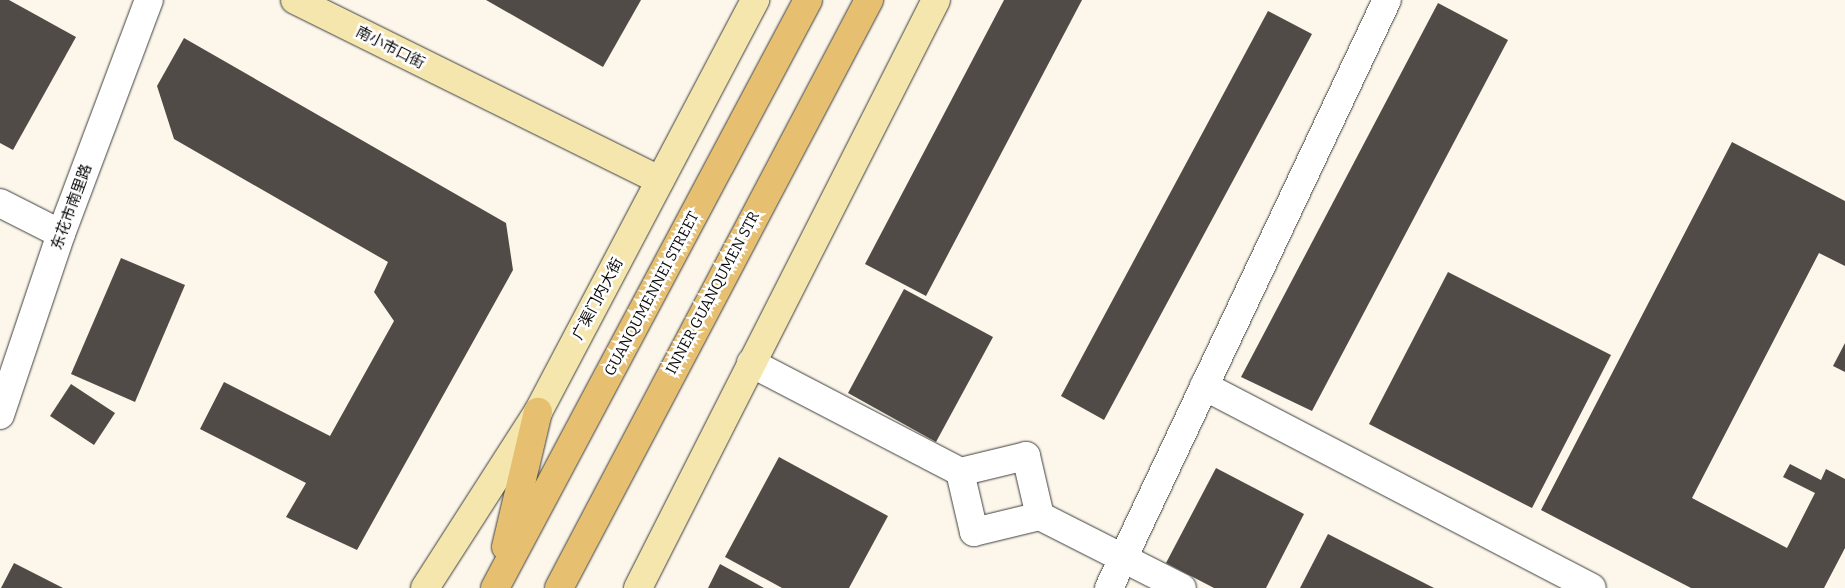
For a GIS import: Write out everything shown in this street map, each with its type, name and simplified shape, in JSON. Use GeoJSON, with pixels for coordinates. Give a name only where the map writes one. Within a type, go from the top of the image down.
{"type":"FeatureCollection","features":[{"type":"Feature","properties":{"kind":"main road","name":"GUANQUMENNEI STREET"},"geometry":{"type":"LineString","coordinates":[[496,587],[808,0]]}},
{"type":"Feature","properties":{"kind":"main road","name":"INNER GUANQUMEN STR"},"geometry":{"type":"LineString","coordinates":[[560,588],[869,0]]}},
{"type":"Feature","properties":{"kind":"main road"},"geometry":{"type":"LineString","coordinates":[[496,587],[538,412]]}},
{"type":"Feature","properties":{"kind":"street","name":"东花市南里路"},"geometry":{"type":"LineString","coordinates":[[0,415],[61,234],[150,0]]}},
{"type":"Feature","properties":{"kind":"street","name":"南小市口街"},"geometry":{"type":"LineString","coordinates":[[295,0],[486,96],[656,188]]}},
{"type":"Feature","properties":{"kind":"street","name":"广渠门内大街"},"geometry":{"type":"LineString","coordinates":[[425,588],[538,412],[756,0]]}},
{"type":"Feature","properties":{"kind":"street"},"geometry":{"type":"LineString","coordinates":[[638,588],[936,0]]}},
{"type":"Feature","properties":{"kind":"street"},"geometry":{"type":"LineString","coordinates":[[1109,588],[1387,0]]}},
{"type":"Feature","properties":{"kind":"street"},"geometry":{"type":"LineString","coordinates":[[0,203],[61,234]]}},
{"type":"Feature","properties":{"kind":"street"},"geometry":{"type":"LineString","coordinates":[[751,363],[960,472],[1026,456],[1040,516]]}},
{"type":"Feature","properties":{"kind":"street"},"geometry":{"type":"LineString","coordinates":[[1204,386],[1592,588]]}},
{"type":"Feature","properties":{"kind":"street"},"geometry":{"type":"LineString","coordinates":[[960,472],[974,532],[1040,516],[1182,588]]}},
{"type":"Feature","properties":{"kind":"building"},"geometry":{"type":"Polygon","coordinates":[[[0,0],[9,0],[76,37],[13,150],[0,143],[0,0]]]}},
{"type":"Feature","properties":{"kind":"building"},"geometry":{"type":"Polygon","coordinates":[[[486,0],[641,0],[603,67],[486,0]]]}},
{"type":"Feature","properties":{"kind":"building"},"geometry":{"type":"Polygon","coordinates":[[[1004,0],[1082,0],[926,296],[865,264],[1004,0]]]}},
{"type":"Feature","properties":{"kind":"building"},"geometry":{"type":"Polygon","coordinates":[[[1438,3],[1508,40],[1312,411],[1241,377],[1438,3]]]}},
{"type":"Feature","properties":{"kind":"building"},"geometry":{"type":"Polygon","coordinates":[[[1268,11],[1312,34],[1104,420],[1061,396],[1268,11]]]}},
{"type":"Feature","properties":{"kind":"building"},"geometry":{"type":"Polygon","coordinates":[[[184,38],[506,223],[513,270],[357,550],[286,517],[306,483],[200,429],[224,382],[330,436],[394,321],[374,292],[388,262],[174,139],[157,86],[184,38]]]}},
{"type":"Feature","properties":{"kind":"building"},"geometry":{"type":"Polygon","coordinates":[[[1732,142],[1845,201],[1845,266],[1819,253],[1692,498],[1787,548],[1815,493],[1783,477],[1790,464],[1821,480],[1826,469],[1845,479],[1845,548],[1824,588],[1691,588],[1541,510],[1732,142]]]}},
{"type":"Feature","properties":{"kind":"building"},"geometry":{"type":"Polygon","coordinates":[[[121,258],[185,285],[135,402],[71,374],[121,258]]]}},
{"type":"Feature","properties":{"kind":"building"},"geometry":{"type":"Polygon","coordinates":[[[1448,272],[1611,355],[1532,508],[1369,424],[1448,272]]]}},
{"type":"Feature","properties":{"kind":"building"},"geometry":{"type":"Polygon","coordinates":[[[904,289],[993,337],[936,442],[848,393],[904,289]]]}},
{"type":"Feature","properties":{"kind":"building"},"geometry":{"type":"Polygon","coordinates":[[[1845,343],[1845,372],[1833,366],[1845,343]]]}},
{"type":"Feature","properties":{"kind":"building"},"geometry":{"type":"Polygon","coordinates":[[[71,384],[115,413],[94,445],[50,416],[71,384]]]}},
{"type":"Feature","properties":{"kind":"building"},"geometry":{"type":"Polygon","coordinates":[[[779,457],[888,516],[849,588],[782,588],[725,557],[779,457]]]}},
{"type":"Feature","properties":{"kind":"building"},"geometry":{"type":"Polygon","coordinates":[[[1216,468],[1304,514],[1266,588],[1214,588],[1166,563],[1216,468]]]}},
{"type":"Feature","properties":{"kind":"building"},"geometry":{"type":"Polygon","coordinates":[[[1328,534],[1434,588],[1300,588],[1328,534]]]}},
{"type":"Feature","properties":{"kind":"building"},"geometry":{"type":"Polygon","coordinates":[[[14,563],[63,588],[1,588],[14,563]]]}},
{"type":"Feature","properties":{"kind":"building"},"geometry":{"type":"Polygon","coordinates":[[[720,564],[764,588],[708,588],[720,564]]]}}]}
